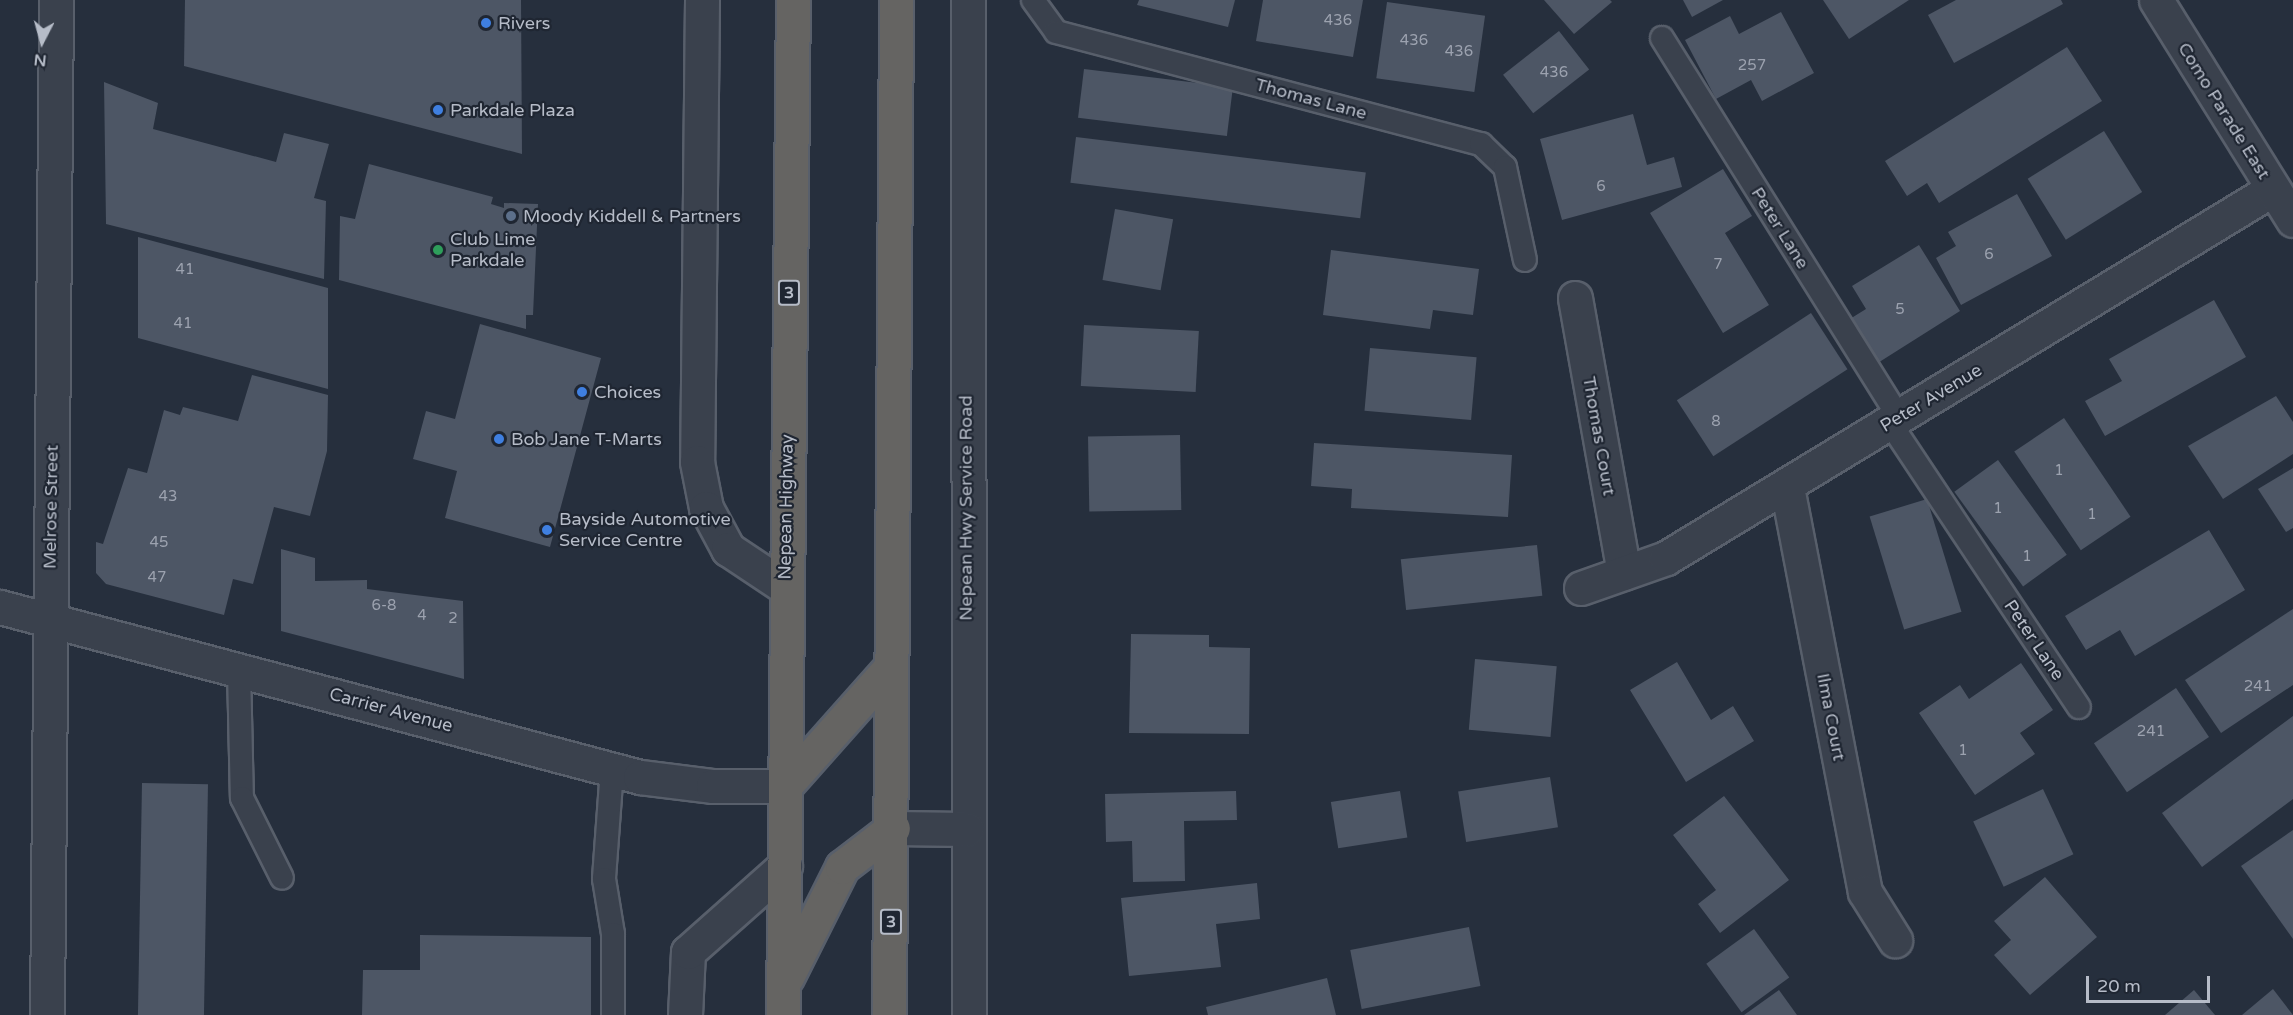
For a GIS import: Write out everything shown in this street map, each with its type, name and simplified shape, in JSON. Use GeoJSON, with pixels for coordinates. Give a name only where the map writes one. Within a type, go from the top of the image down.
{"type":"FeatureCollection","features":[{"type":"Feature","properties":{"kind":"highway","name":"Nepean Highway"},"geometry":{"type":"LineString","coordinates":[[783,1001],[785,587],[793,0]]}},
{"type":"Feature","properties":{"kind":"highway","name":"3"},"geometry":{"type":"LineString","coordinates":[[889,1015],[893,828],[889,669],[896,0]]}},
{"type":"Feature","properties":{"kind":"highway"},"geometry":{"type":"LineString","coordinates":[[785,786],[889,669]]}},
{"type":"Feature","properties":{"kind":"highway"},"geometry":{"type":"LineString","coordinates":[[783,1001],[842,867],[893,828]]}},
{"type":"Feature","properties":{"kind":"street","name":"Melrose Street"},"geometry":{"type":"LineString","coordinates":[[47,1015],[56,0]]}},
{"type":"Feature","properties":{"kind":"street"},"geometry":{"type":"LineString","coordinates":[[702,0],[697,462],[706,507],[728,549],[785,587]]}},
{"type":"Feature","properties":{"kind":"street","name":"Nepean Hwy Service Road"},"geometry":{"type":"LineString","coordinates":[[968,0],[967,829],[969,1015]]}},
{"type":"Feature","properties":{"kind":"street","name":"Como Parade East"},"geometry":{"type":"LineString","coordinates":[[2156,0],[2293,220]]}},
{"type":"Feature","properties":{"kind":"street","name":"Peter Avenue"},"geometry":{"type":"LineString","coordinates":[[1581,588],[1666,558],[1787,487],[2273,189]]}},
{"type":"Feature","properties":{"kind":"street","name":"Thomas Court"},"geometry":{"type":"LineString","coordinates":[[1575,298],[1624,573]]}},
{"type":"Feature","properties":{"kind":"street","name":"Ilma Court"},"geometry":{"type":"LineString","coordinates":[[1787,487],[1865,892],[1895,940]]}},
{"type":"Feature","properties":{"kind":"street","name":"Carrier Avenue"},"geometry":{"type":"LineString","coordinates":[[0,607],[612,769],[690,784],[785,786]]}},
{"type":"Feature","properties":{"kind":"street"},"geometry":{"type":"LineString","coordinates":[[893,828],[967,829]]}},
{"type":"Feature","properties":{"kind":"street"},"geometry":{"type":"LineString","coordinates":[[685,1015],[688,952],[785,866]]}},
{"type":"Feature","properties":{"kind":"lane","name":"Thomas Lane"},"geometry":{"type":"LineString","coordinates":[[1033,0],[1056,32],[1481,144],[1505,167],[1525,260]]}},
{"type":"Feature","properties":{"kind":"lane","name":"Peter Lane"},"geometry":{"type":"LineString","coordinates":[[1662,38],[1894,421],[2079,707]]}},
{"type":"Feature","properties":{"kind":"lane"},"geometry":{"type":"LineString","coordinates":[[239,670],[239,784],[249,821],[282,878]]}},
{"type":"Feature","properties":{"kind":"lane"},"geometry":{"type":"LineString","coordinates":[[612,769],[604,879],[613,934],[613,1015]]}},
{"type":"Feature","properties":{"kind":"building","name":"Parkdale Plaza"},"geometry":{"type":"Polygon","coordinates":[[[185,0],[521,0],[522,154],[184,66],[185,0]]]}},
{"type":"Feature","properties":{"kind":"building"},"geometry":{"type":"Polygon","coordinates":[[[1139,0],[1235,0],[1228,27],[1137,5],[1139,0]]]}},
{"type":"Feature","properties":{"kind":"building"},"geometry":{"type":"Polygon","coordinates":[[[1263,0],[1363,0],[1353,57],[1256,41],[1263,0]]]}},
{"type":"Feature","properties":{"kind":"building"},"geometry":{"type":"Polygon","coordinates":[[[1544,0],[1610,0],[1612,2],[1574,34],[1544,0]]]}},
{"type":"Feature","properties":{"kind":"building"},"geometry":{"type":"Polygon","coordinates":[[[1683,0],[1723,0],[1692,17],[1683,0]]]}},
{"type":"Feature","properties":{"kind":"building"},"geometry":{"type":"Polygon","coordinates":[[[1823,0],[1909,0],[1849,39],[1823,0]]]}},
{"type":"Feature","properties":{"kind":"building"},"geometry":{"type":"Polygon","coordinates":[[[1956,0],[2061,0],[2063,4],[1954,63],[1928,15],[1956,0]]]}},
{"type":"Feature","properties":{"kind":"building"},"geometry":{"type":"Polygon","coordinates":[[[1387,2],[1485,16],[1474,92],[1376,78],[1387,2]]]}},
{"type":"Feature","properties":{"kind":"building"},"geometry":{"type":"Polygon","coordinates":[[[1781,12],[1814,73],[1762,101],[1751,80],[1716,99],[1685,40],[1730,16],[1739,34],[1781,12]]]}},
{"type":"Feature","properties":{"kind":"building"},"geometry":{"type":"Polygon","coordinates":[[[1559,31],[1589,70],[1533,113],[1503,75],[1559,31]]]}},
{"type":"Feature","properties":{"kind":"building"},"geometry":{"type":"Polygon","coordinates":[[[2067,47],[2102,101],[1939,203],[1927,183],[1907,196],[1885,161],[2067,47]]]}},
{"type":"Feature","properties":{"kind":"building"},"geometry":{"type":"Polygon","coordinates":[[[1084,69],[1233,87],[1227,136],[1078,118],[1084,69]]]}},
{"type":"Feature","properties":{"kind":"building"},"geometry":{"type":"Polygon","coordinates":[[[104,82],[158,103],[153,129],[276,162],[284,133],[329,144],[314,198],[326,201],[324,279],[106,224],[104,82]]]}},
{"type":"Feature","properties":{"kind":"building"},"geometry":{"type":"Polygon","coordinates":[[[1633,114],[1647,165],[1674,157],[1682,187],[1562,220],[1540,139],[1633,114]]]}},
{"type":"Feature","properties":{"kind":"building"},"geometry":{"type":"Polygon","coordinates":[[[2104,131],[2142,192],[2066,240],[2028,179],[2104,131]]]}},
{"type":"Feature","properties":{"kind":"building"},"geometry":{"type":"Polygon","coordinates":[[[1076,137],[1366,173],[1360,218],[1070,183],[1076,137]]]}},
{"type":"Feature","properties":{"kind":"building","name":"Club Lime Parkdale"},"geometry":{"type":"Polygon","coordinates":[[[369,164],[493,197],[491,204],[504,208],[504,203],[538,204],[533,315],[526,315],[526,329],[339,280],[340,216],[355,219],[369,164]]]}},
{"type":"Feature","properties":{"kind":"building"},"geometry":{"type":"Polygon","coordinates":[[[1723,169],[1752,216],[1725,233],[1769,305],[1723,333],[1650,213],[1723,169]]]}},
{"type":"Feature","properties":{"kind":"building"},"geometry":{"type":"Polygon","coordinates":[[[2017,194],[2052,256],[1961,305],[1936,258],[1956,246],[1948,232],[2017,194]]]}},
{"type":"Feature","properties":{"kind":"building"},"geometry":{"type":"Polygon","coordinates":[[[1115,209],[1173,219],[1161,290],[1102,280],[1115,209]]]}},
{"type":"Feature","properties":{"kind":"building"},"geometry":{"type":"Polygon","coordinates":[[[138,237],[328,288],[328,389],[138,338],[138,237]]]}},
{"type":"Feature","properties":{"kind":"building"},"geometry":{"type":"Polygon","coordinates":[[[1919,245],[1960,311],[1873,366],[1845,322],[1866,309],[1852,286],[1919,245]]]}},
{"type":"Feature","properties":{"kind":"building"},"geometry":{"type":"Polygon","coordinates":[[[1331,250],[1479,269],[1473,315],[1433,310],[1430,329],[1323,315],[1331,250]]]}},
{"type":"Feature","properties":{"kind":"building"},"geometry":{"type":"Polygon","coordinates":[[[2214,300],[2246,357],[2105,436],[2085,401],[2122,381],[2109,359],[2214,300]]]}},
{"type":"Feature","properties":{"kind":"building"},"geometry":{"type":"Polygon","coordinates":[[[1811,313],[1847,369],[1713,456],[1677,400],[1811,313]]]}},
{"type":"Feature","properties":{"kind":"building","name":"Bob Jane T-Marts"},"geometry":{"type":"Polygon","coordinates":[[[480,324],[601,358],[550,547],[445,518],[457,471],[413,459],[426,411],[455,419],[480,324]]]}},
{"type":"Feature","properties":{"kind":"building"},"geometry":{"type":"Polygon","coordinates":[[[1084,325],[1199,331],[1196,392],[1081,386],[1084,325]]]}},
{"type":"Feature","properties":{"kind":"building"},"geometry":{"type":"Polygon","coordinates":[[[1370,348],[1477,357],[1471,420],[1365,411],[1370,348]]]}},
{"type":"Feature","properties":{"kind":"building"},"geometry":{"type":"Polygon","coordinates":[[[252,375],[328,395],[327,451],[310,516],[274,507],[253,584],[233,579],[224,615],[106,584],[96,573],[96,542],[103,544],[128,468],[147,473],[164,410],[180,415],[183,407],[238,421],[252,375]]]}},
{"type":"Feature","properties":{"kind":"building"},"geometry":{"type":"Polygon","coordinates":[[[2276,396],[2293,422],[2293,454],[2223,499],[2188,446],[2276,396]]]}},
{"type":"Feature","properties":{"kind":"building"},"geometry":{"type":"Polygon","coordinates":[[[2064,418],[2131,517],[2081,550],[2014,452],[2064,418]]]}},
{"type":"Feature","properties":{"kind":"building"},"geometry":{"type":"Polygon","coordinates":[[[1180,435],[1181,510],[1089,512],[1088,437],[1180,435]]]}},
{"type":"Feature","properties":{"kind":"building"},"geometry":{"type":"Polygon","coordinates":[[[1314,443],[1512,455],[1508,517],[1351,508],[1352,489],[1311,486],[1314,443]]]}},
{"type":"Feature","properties":{"kind":"building"},"geometry":{"type":"Polygon","coordinates":[[[1998,460],[2067,555],[2023,586],[1954,492],[1998,460]]]}},
{"type":"Feature","properties":{"kind":"building"},"geometry":{"type":"Polygon","coordinates":[[[2293,468],[2293,528],[2286,532],[2258,489],[2293,468]]]}},
{"type":"Feature","properties":{"kind":"building"},"geometry":{"type":"Polygon","coordinates":[[[1927,499],[1961,612],[1904,629],[1870,517],[1927,499]]]}},
{"type":"Feature","properties":{"kind":"building"},"geometry":{"type":"Polygon","coordinates":[[[2209,530],[2245,590],[2135,656],[2120,630],[2086,650],[2065,616],[2209,530]]]}},
{"type":"Feature","properties":{"kind":"building"},"geometry":{"type":"Polygon","coordinates":[[[1537,545],[1542,596],[1406,610],[1401,559],[1537,545]]]}},
{"type":"Feature","properties":{"kind":"building"},"geometry":{"type":"Polygon","coordinates":[[[281,549],[315,558],[315,581],[367,580],[367,589],[463,601],[464,679],[281,631],[281,549]]]}},
{"type":"Feature","properties":{"kind":"building"},"geometry":{"type":"Polygon","coordinates":[[[2293,609],[2293,685],[2221,733],[2185,680],[2293,609]]]}},
{"type":"Feature","properties":{"kind":"building"},"geometry":{"type":"Polygon","coordinates":[[[1131,634],[1209,635],[1209,647],[1250,648],[1249,734],[1129,733],[1131,634]]]}},
{"type":"Feature","properties":{"kind":"building"},"geometry":{"type":"Polygon","coordinates":[[[1475,659],[1557,666],[1550,737],[1469,730],[1475,659]]]}},
{"type":"Feature","properties":{"kind":"building"},"geometry":{"type":"Polygon","coordinates":[[[1677,662],[1711,720],[1733,706],[1754,741],[1686,782],[1630,690],[1677,662]]]}},
{"type":"Feature","properties":{"kind":"building"},"geometry":{"type":"Polygon","coordinates":[[[2021,663],[2053,710],[2020,733],[2035,754],[1975,795],[1919,713],[1960,685],[1969,699],[2021,663]]]}},
{"type":"Feature","properties":{"kind":"building"},"geometry":{"type":"Polygon","coordinates":[[[2176,688],[2209,737],[2127,792],[2094,743],[2176,688]]]}},
{"type":"Feature","properties":{"kind":"building"},"geometry":{"type":"Polygon","coordinates":[[[2293,716],[2293,799],[2202,867],[2162,813],[2293,716]]]}},
{"type":"Feature","properties":{"kind":"building"},"geometry":{"type":"Polygon","coordinates":[[[1550,777],[1558,827],[1466,842],[1458,792],[1550,777]]]}},
{"type":"Feature","properties":{"kind":"building"},"geometry":{"type":"Polygon","coordinates":[[[142,783],[208,784],[204,1015],[138,1015],[142,783]]]}},
{"type":"Feature","properties":{"kind":"building"},"geometry":{"type":"Polygon","coordinates":[[[2043,789],[2073,854],[2004,887],[1973,822],[2043,789]]]}},
{"type":"Feature","properties":{"kind":"building"},"geometry":{"type":"Polygon","coordinates":[[[1236,791],[1237,820],[1184,821],[1185,881],[1133,882],[1132,841],[1106,842],[1105,794],[1236,791]]]}},
{"type":"Feature","properties":{"kind":"building"},"geometry":{"type":"Polygon","coordinates":[[[1400,791],[1407,837],[1338,848],[1331,802],[1400,791]]]}},
{"type":"Feature","properties":{"kind":"building"},"geometry":{"type":"Polygon","coordinates":[[[1724,796],[1789,880],[1720,933],[1698,904],[1716,890],[1673,835],[1724,796]]]}},
{"type":"Feature","properties":{"kind":"building"},"geometry":{"type":"Polygon","coordinates":[[[2293,830],[2293,939],[2241,866],[2293,830]]]}},
{"type":"Feature","properties":{"kind":"building"},"geometry":{"type":"Polygon","coordinates":[[[2045,877],[2097,937],[2030,995],[1994,955],[2011,940],[1994,921],[2045,877]]]}},
{"type":"Feature","properties":{"kind":"building"},"geometry":{"type":"Polygon","coordinates":[[[1257,883],[1260,919],[1216,924],[1221,967],[1129,976],[1121,898],[1257,883]]]}},
{"type":"Feature","properties":{"kind":"building"},"geometry":{"type":"Polygon","coordinates":[[[1469,927],[1480,986],[1362,1009],[1350,950],[1469,927]]]}},
{"type":"Feature","properties":{"kind":"building"},"geometry":{"type":"Polygon","coordinates":[[[1754,929],[1789,978],[1742,1012],[1706,964],[1754,929]]]}},
{"type":"Feature","properties":{"kind":"building"},"geometry":{"type":"Polygon","coordinates":[[[420,935],[591,937],[591,1015],[362,1015],[363,970],[420,970],[420,935]]]}},
{"type":"Feature","properties":{"kind":"building"},"geometry":{"type":"Polygon","coordinates":[[[1327,978],[1336,1015],[1208,1015],[1206,1007],[1327,978]]]}},
{"type":"Feature","properties":{"kind":"building"},"geometry":{"type":"Polygon","coordinates":[[[2273,989],[2293,1015],[2242,1015],[2273,989]]]}},
{"type":"Feature","properties":{"kind":"building"},"geometry":{"type":"Polygon","coordinates":[[[1779,990],[1797,1015],[1744,1015],[1779,990]]]}},
{"type":"Feature","properties":{"kind":"building"},"geometry":{"type":"Polygon","coordinates":[[[2194,990],[2215,1015],[2165,1015],[2194,990]]]}},
{"type":"Feature","properties":{"kind":"place","name":"Rivers"},"geometry":{"type":"Point","coordinates":[486,23]}},
{"type":"Feature","properties":{"kind":"place","name":"Parkdale Plaza"},"geometry":{"type":"Point","coordinates":[438,110]}},
{"type":"Feature","properties":{"kind":"place","name":"Moody Kiddell & Partners"},"geometry":{"type":"Point","coordinates":[511,216]}},
{"type":"Feature","properties":{"kind":"place","name":"Club Lime Parkdale"},"geometry":{"type":"Point","coordinates":[438,250]}},
{"type":"Feature","properties":{"kind":"place","name":"Choices"},"geometry":{"type":"Point","coordinates":[582,392]}},
{"type":"Feature","properties":{"kind":"place","name":"Bob Jane T-Marts"},"geometry":{"type":"Point","coordinates":[499,439]}},
{"type":"Feature","properties":{"kind":"place","name":"Bayside Automotive Service Centre"},"geometry":{"type":"Point","coordinates":[547,530]}}]}
